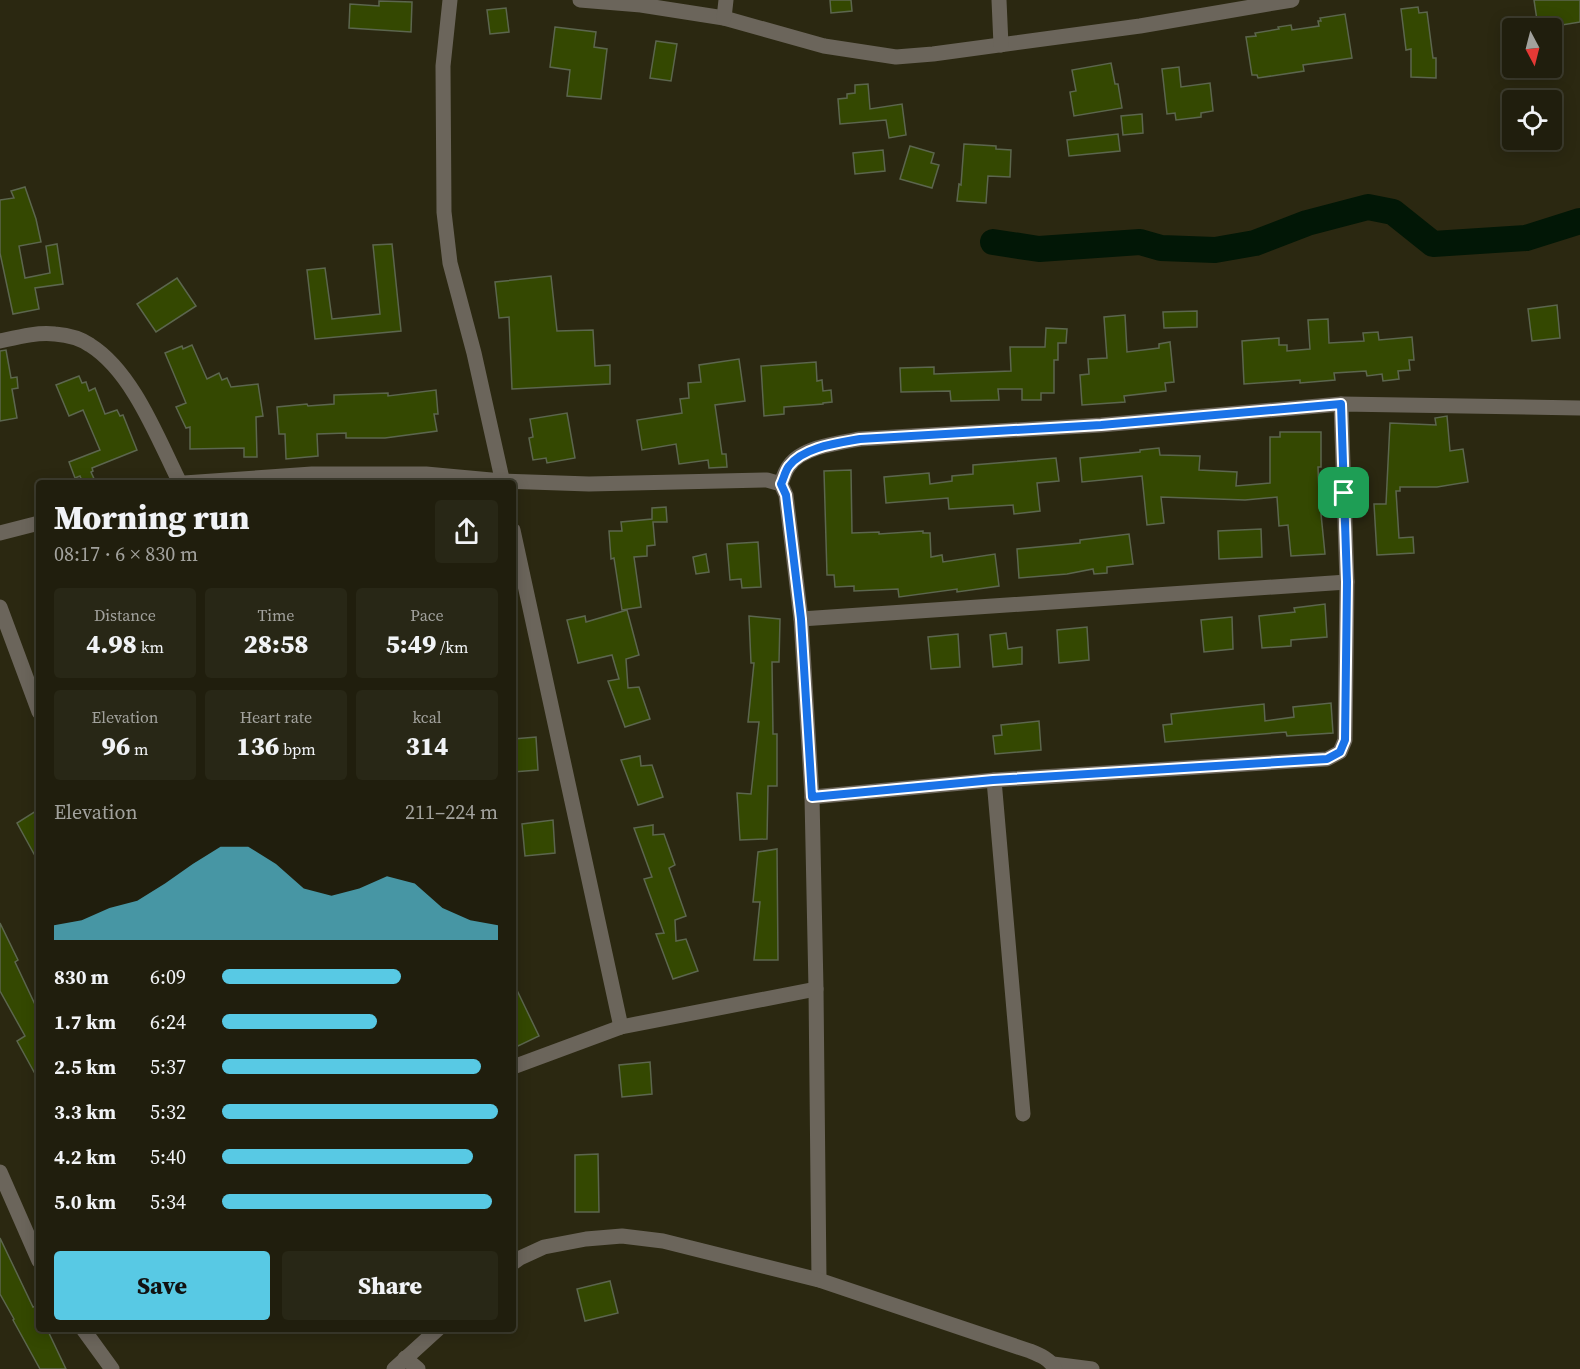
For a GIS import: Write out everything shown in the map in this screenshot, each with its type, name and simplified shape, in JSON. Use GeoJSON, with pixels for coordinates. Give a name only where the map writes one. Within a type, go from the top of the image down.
{"type":"FeatureCollection","features":[{"type":"Feature","properties":{"kind":"street"},"geometry":{"type":"LineString","coordinates":[[450,0],[443,66],[444,212],[450,263],[474,353],[502,480]]}},
{"type":"Feature","properties":{"kind":"street"},"geometry":{"type":"LineString","coordinates":[[580,0],[640,5],[724,18],[824,46],[896,57],[1140,26],[1292,0]]}},
{"type":"Feature","properties":{"kind":"street"},"geometry":{"type":"LineString","coordinates":[[724,18],[726,0]]}},
{"type":"Feature","properties":{"kind":"street"},"geometry":{"type":"LineString","coordinates":[[999,0],[1001,45]]}},
{"type":"Feature","properties":{"kind":"street"},"geometry":{"type":"LineString","coordinates":[[0,341],[27,335],[52,334],[72,337],[90,345],[116,367],[136,394],[180,480]]}},
{"type":"Feature","properties":{"kind":"street"},"geometry":{"type":"LineString","coordinates":[[819,1280],[812,797],[801,619],[786,495],[781,484],[789,466],[802,453],[860,439],[1101,425],[1341,404],[1580,408]]}},
{"type":"Feature","properties":{"kind":"street"},"geometry":{"type":"LineString","coordinates":[[812,797],[993,780],[1327,759],[1340,752],[1345,740],[1347,582],[1341,404]]}},
{"type":"Feature","properties":{"kind":"street"},"geometry":{"type":"LineString","coordinates":[[225,480],[312,474],[426,474],[483,480]]}},
{"type":"Feature","properties":{"kind":"street"},"geometry":{"type":"LineString","coordinates":[[516,482],[589,484],[767,480],[781,484]]}},
{"type":"Feature","properties":{"kind":"street"},"geometry":{"type":"LineString","coordinates":[[0,533],[36,523]]}},
{"type":"Feature","properties":{"kind":"street"},"geometry":{"type":"LineString","coordinates":[[516,544],[621,1027]]}},
{"type":"Feature","properties":{"kind":"street"},"geometry":{"type":"LineString","coordinates":[[801,619],[1347,582]]}},
{"type":"Feature","properties":{"kind":"street"},"geometry":{"type":"LineString","coordinates":[[0,607],[36,704]]}},
{"type":"Feature","properties":{"kind":"street"},"geometry":{"type":"LineString","coordinates":[[993,780],[1023,1114]]}},
{"type":"Feature","properties":{"kind":"street"},"geometry":{"type":"LineString","coordinates":[[516,1066],[621,1027],[816,989]]}},
{"type":"Feature","properties":{"kind":"street"},"geometry":{"type":"LineString","coordinates":[[0,1172],[36,1254]]}},
{"type":"Feature","properties":{"kind":"street"},"geometry":{"type":"LineString","coordinates":[[516,1261],[544,1247],[586,1239],[622,1236],[663,1241],[819,1280],[1043,1356],[1054,1366],[1092,1369]]}},
{"type":"Feature","properties":{"kind":"street"},"geometry":{"type":"LineString","coordinates":[[85,1332],[112,1369]]}},
{"type":"Feature","properties":{"kind":"street"},"geometry":{"type":"LineString","coordinates":[[400,1364],[435,1332]]}},
{"type":"Feature","properties":{"kind":"street"},"geometry":{"type":"LineString","coordinates":[[400,1364],[418,1369]]}},
{"type":"Feature","properties":{"kind":"building"},"geometry":{"type":"Polygon","coordinates":[[[830,0],[851,0],[852,11],[831,13],[830,0]]]}},
{"type":"Feature","properties":{"kind":"building"},"geometry":{"type":"Polygon","coordinates":[[[1534,0],[1580,0],[1580,22],[1562,25],[1562,18],[1537,18],[1534,0]]]}},
{"type":"Feature","properties":{"kind":"building"},"geometry":{"type":"Polygon","coordinates":[[[379,1],[412,2],[411,32],[349,28],[350,4],[379,6],[379,1]]]}},
{"type":"Feature","properties":{"kind":"building"},"geometry":{"type":"Polygon","coordinates":[[[1418,7],[1419,13],[1427,12],[1433,58],[1436,58],[1436,78],[1411,77],[1411,49],[1406,50],[1401,9],[1418,7]]]}},
{"type":"Feature","properties":{"kind":"building"},"geometry":{"type":"Polygon","coordinates":[[[506,8],[509,32],[490,34],[487,10],[506,8]]]}},
{"type":"Feature","properties":{"kind":"building"},"geometry":{"type":"Polygon","coordinates":[[[1345,14],[1352,58],[1303,65],[1304,71],[1258,78],[1257,75],[1252,75],[1246,37],[1291,25],[1292,30],[1319,26],[1320,18],[1345,14]]]}},
{"type":"Feature","properties":{"kind":"building"},"geometry":{"type":"Polygon","coordinates":[[[555,27],[596,32],[594,47],[607,49],[601,99],[567,96],[570,70],[550,67],[555,27]]]}},
{"type":"Feature","properties":{"kind":"building"},"geometry":{"type":"Polygon","coordinates":[[[656,41],[677,44],[671,81],[650,78],[656,41]]]}},
{"type":"Feature","properties":{"kind":"building"},"geometry":{"type":"Polygon","coordinates":[[[1111,63],[1115,84],[1118,84],[1122,108],[1074,116],[1070,92],[1076,91],[1072,70],[1111,63]]]}},
{"type":"Feature","properties":{"kind":"building"},"geometry":{"type":"Polygon","coordinates":[[[1179,67],[1181,87],[1210,83],[1213,111],[1201,113],[1201,117],[1176,120],[1175,113],[1167,114],[1162,69],[1179,67]]]}},
{"type":"Feature","properties":{"kind":"building"},"geometry":{"type":"Polygon","coordinates":[[[868,84],[870,109],[902,104],[906,135],[889,138],[886,120],[840,124],[838,99],[847,98],[847,94],[855,93],[855,85],[868,84]]]}},
{"type":"Feature","properties":{"kind":"building"},"geometry":{"type":"Polygon","coordinates":[[[1142,114],[1143,133],[1123,135],[1121,116],[1142,114]]]}},
{"type":"Feature","properties":{"kind":"building"},"geometry":{"type":"Polygon","coordinates":[[[1118,134],[1120,151],[1069,156],[1067,140],[1118,134]]]}},
{"type":"Feature","properties":{"kind":"building"},"geometry":{"type":"Polygon","coordinates":[[[964,144],[996,146],[996,149],[1011,150],[1010,177],[988,176],[986,203],[957,201],[959,184],[961,185],[964,144]]]}},
{"type":"Feature","properties":{"kind":"building"},"geometry":{"type":"Polygon","coordinates":[[[910,146],[934,153],[931,163],[939,165],[932,188],[900,179],[910,146]]]}},
{"type":"Feature","properties":{"kind":"building"},"geometry":{"type":"Polygon","coordinates":[[[883,150],[885,171],[855,174],[853,153],[883,150]]]}},
{"type":"Feature","properties":{"kind":"building"},"geometry":{"type":"Polygon","coordinates":[[[25,187],[41,242],[19,246],[25,278],[50,273],[46,246],[57,244],[63,284],[35,288],[39,309],[13,314],[0,253],[0,200],[14,198],[11,191],[25,187]]]}},
{"type":"Feature","properties":{"kind":"building"},"geometry":{"type":"Polygon","coordinates":[[[392,244],[401,331],[315,339],[307,270],[325,268],[332,319],[380,314],[373,245],[392,244]]]}},
{"type":"Feature","properties":{"kind":"building"},"geometry":{"type":"Polygon","coordinates":[[[551,276],[557,331],[593,330],[595,366],[610,365],[610,384],[512,389],[509,317],[499,318],[495,282],[551,276]]]}},
{"type":"Feature","properties":{"kind":"building"},"geometry":{"type":"Polygon","coordinates":[[[177,278],[196,306],[156,332],[137,304],[177,278]]]}},
{"type":"Feature","properties":{"kind":"building"},"geometry":{"type":"Polygon","coordinates":[[[1557,305],[1560,338],[1532,341],[1528,309],[1557,305]]]}},
{"type":"Feature","properties":{"kind":"building"},"geometry":{"type":"Polygon","coordinates":[[[1197,311],[1197,327],[1164,328],[1163,312],[1197,311]]]}},
{"type":"Feature","properties":{"kind":"building"},"geometry":{"type":"Polygon","coordinates":[[[1125,315],[1127,352],[1159,348],[1159,344],[1170,342],[1174,382],[1165,383],[1166,391],[1124,396],[1125,402],[1082,405],[1080,375],[1089,374],[1088,359],[1107,358],[1104,317],[1125,315]]]}},
{"type":"Feature","properties":{"kind":"building"},"geometry":{"type":"Polygon","coordinates":[[[1328,319],[1329,343],[1364,341],[1363,333],[1378,332],[1379,340],[1412,337],[1414,360],[1409,360],[1410,370],[1398,371],[1399,379],[1383,381],[1382,374],[1367,376],[1366,371],[1334,373],[1335,380],[1244,384],[1242,341],[1279,338],[1279,345],[1287,345],[1287,351],[1310,349],[1308,320],[1328,319]]]}},
{"type":"Feature","properties":{"kind":"building"},"geometry":{"type":"Polygon","coordinates":[[[1046,328],[1067,329],[1066,343],[1058,343],[1058,360],[1054,360],[1054,393],[1041,393],[1041,400],[1022,400],[1022,389],[998,389],[999,400],[951,401],[950,391],[901,392],[900,368],[934,367],[934,374],[1011,371],[1010,347],[1045,347],[1046,328]]]}},
{"type":"Feature","properties":{"kind":"building"},"geometry":{"type":"Polygon","coordinates":[[[192,345],[207,379],[219,373],[222,380],[227,378],[231,387],[258,384],[263,416],[256,417],[257,457],[244,457],[244,448],[190,449],[190,427],[186,428],[176,407],[186,403],[165,353],[182,346],[183,349],[192,345]]]}},
{"type":"Feature","properties":{"kind":"building"},"geometry":{"type":"Polygon","coordinates":[[[6,350],[11,378],[17,377],[18,388],[12,389],[17,418],[0,421],[0,351],[6,350]]]}},
{"type":"Feature","properties":{"kind":"building"},"geometry":{"type":"Polygon","coordinates":[[[739,359],[745,401],[715,405],[722,454],[726,454],[727,467],[709,468],[708,460],[679,464],[676,444],[642,450],[637,420],[682,413],[680,399],[689,398],[688,383],[701,382],[699,365],[739,359]]]}},
{"type":"Feature","properties":{"kind":"building"},"geometry":{"type":"Polygon","coordinates":[[[816,362],[817,381],[822,380],[823,391],[831,390],[832,402],[784,407],[784,414],[764,416],[761,366],[816,362]]]}},
{"type":"Feature","properties":{"kind":"building"},"geometry":{"type":"Polygon","coordinates":[[[79,376],[82,383],[86,382],[89,391],[95,388],[105,414],[117,410],[120,416],[123,415],[137,450],[92,468],[91,472],[95,480],[82,480],[80,476],[75,478],[69,462],[100,450],[83,410],[69,416],[56,385],[79,376]]]}},
{"type":"Feature","properties":{"kind":"building"},"geometry":{"type":"Polygon","coordinates":[[[436,390],[438,414],[434,414],[437,431],[385,438],[346,438],[346,433],[317,434],[318,456],[286,459],[285,434],[279,434],[277,407],[334,404],[334,395],[388,393],[388,396],[436,390]]]}},
{"type":"Feature","properties":{"kind":"building"},"geometry":{"type":"Polygon","coordinates":[[[567,413],[575,458],[547,463],[546,458],[533,460],[529,438],[533,437],[530,419],[567,413]]]}},
{"type":"Feature","properties":{"kind":"building"},"geometry":{"type":"Polygon","coordinates":[[[1447,416],[1450,451],[1463,449],[1468,482],[1437,487],[1400,487],[1400,491],[1396,491],[1399,538],[1413,537],[1414,553],[1377,555],[1374,504],[1386,504],[1390,423],[1436,425],[1435,418],[1447,416]]]}},
{"type":"Feature","properties":{"kind":"building"},"geometry":{"type":"Polygon","coordinates":[[[1280,432],[1321,432],[1321,467],[1318,467],[1325,554],[1291,556],[1288,525],[1279,526],[1277,497],[1245,500],[1161,497],[1164,523],[1147,525],[1142,476],[1082,482],[1080,458],[1159,448],[1160,455],[1200,456],[1199,470],[1237,472],[1236,486],[1270,483],[1270,437],[1280,437],[1280,432]]]}},
{"type":"Feature","properties":{"kind":"building"},"geometry":{"type":"Polygon","coordinates":[[[1056,458],[1059,481],[1037,483],[1040,511],[1014,514],[1013,505],[949,509],[948,498],[886,503],[884,477],[929,473],[930,484],[952,481],[952,476],[973,474],[973,465],[1056,458]]]}},
{"type":"Feature","properties":{"kind":"building"},"geometry":{"type":"Polygon","coordinates":[[[851,470],[852,533],[923,531],[923,533],[930,533],[931,557],[942,555],[943,562],[995,554],[999,586],[899,597],[898,589],[854,591],[854,586],[835,587],[834,575],[827,575],[824,471],[851,470]]]}},
{"type":"Feature","properties":{"kind":"building"},"geometry":{"type":"Polygon","coordinates":[[[666,507],[667,522],[653,522],[655,545],[647,546],[647,556],[634,557],[641,607],[622,610],[614,558],[611,559],[609,531],[622,531],[621,522],[652,519],[652,508],[666,507]]]}},
{"type":"Feature","properties":{"kind":"building"},"geometry":{"type":"Polygon","coordinates":[[[1261,529],[1262,557],[1219,559],[1218,531],[1261,529]]]}},
{"type":"Feature","properties":{"kind":"building"},"geometry":{"type":"Polygon","coordinates":[[[1129,534],[1133,564],[1107,567],[1107,573],[1094,574],[1093,569],[1067,574],[1019,578],[1017,549],[1080,543],[1080,540],[1129,534]]]}},
{"type":"Feature","properties":{"kind":"building"},"geometry":{"type":"Polygon","coordinates":[[[758,542],[761,587],[742,588],[741,579],[730,580],[727,544],[758,542]]]}},
{"type":"Feature","properties":{"kind":"building"},"geometry":{"type":"Polygon","coordinates":[[[706,554],[709,572],[696,574],[693,557],[706,554]]]}},
{"type":"Feature","properties":{"kind":"building"},"geometry":{"type":"Polygon","coordinates":[[[1325,604],[1327,637],[1291,640],[1291,646],[1262,648],[1259,616],[1295,612],[1294,608],[1325,604]]]}},
{"type":"Feature","properties":{"kind":"building"},"geometry":{"type":"Polygon","coordinates":[[[627,610],[639,655],[626,659],[628,688],[639,687],[650,719],[625,727],[608,681],[619,679],[612,655],[578,663],[567,620],[585,616],[586,622],[627,610]]]}},
{"type":"Feature","properties":{"kind":"building"},"geometry":{"type":"Polygon","coordinates":[[[749,616],[780,619],[779,662],[772,662],[773,734],[777,734],[777,786],[768,786],[767,839],[740,840],[737,793],[751,794],[759,722],[748,722],[754,663],[751,663],[749,616]]]}},
{"type":"Feature","properties":{"kind":"building"},"geometry":{"type":"Polygon","coordinates":[[[1232,617],[1233,649],[1204,652],[1201,620],[1232,617]]]}},
{"type":"Feature","properties":{"kind":"building"},"geometry":{"type":"Polygon","coordinates":[[[1087,627],[1089,660],[1059,663],[1057,630],[1087,627]]]}},
{"type":"Feature","properties":{"kind":"building"},"geometry":{"type":"Polygon","coordinates":[[[1006,633],[1008,649],[1022,647],[1022,664],[993,667],[990,635],[1006,633]]]}},
{"type":"Feature","properties":{"kind":"building"},"geometry":{"type":"Polygon","coordinates":[[[958,634],[960,667],[931,669],[928,637],[958,634]]]}},
{"type":"Feature","properties":{"kind":"building"},"geometry":{"type":"Polygon","coordinates":[[[1331,703],[1333,733],[1287,736],[1286,732],[1165,742],[1163,725],[1172,724],[1171,714],[1264,704],[1265,721],[1294,717],[1293,707],[1331,703]]]}},
{"type":"Feature","properties":{"kind":"building"},"geometry":{"type":"Polygon","coordinates":[[[1039,721],[1041,750],[995,754],[993,736],[1002,735],[1001,725],[1039,721]]]}},
{"type":"Feature","properties":{"kind":"building"},"geometry":{"type":"Polygon","coordinates":[[[536,737],[538,770],[516,772],[516,739],[536,737]]]}},
{"type":"Feature","properties":{"kind":"building"},"geometry":{"type":"Polygon","coordinates":[[[640,756],[641,766],[652,765],[663,797],[638,805],[621,760],[640,756]]]}},
{"type":"Feature","properties":{"kind":"building"},"geometry":{"type":"Polygon","coordinates":[[[36,811],[36,858],[17,823],[36,811]]]}},
{"type":"Feature","properties":{"kind":"building"},"geometry":{"type":"Polygon","coordinates":[[[553,820],[555,853],[525,856],[522,824],[553,820]]]}},
{"type":"Feature","properties":{"kind":"building"},"geometry":{"type":"Polygon","coordinates":[[[653,825],[653,835],[664,834],[675,865],[669,868],[686,916],[675,920],[676,941],[686,939],[698,971],[673,979],[656,934],[664,933],[644,879],[652,877],[634,828],[653,825]]]}},
{"type":"Feature","properties":{"kind":"building"},"geometry":{"type":"Polygon","coordinates":[[[777,849],[778,960],[754,960],[760,902],[753,902],[758,852],[777,849]]]}},
{"type":"Feature","properties":{"kind":"building"},"geometry":{"type":"Polygon","coordinates":[[[0,923],[18,960],[15,962],[36,1007],[36,1076],[17,1041],[25,1036],[0,991],[0,923]]]}},
{"type":"Feature","properties":{"kind":"building"},"geometry":{"type":"Polygon","coordinates":[[[516,988],[539,1036],[518,1046],[516,1042],[516,988]]]}},
{"type":"Feature","properties":{"kind":"building"},"geometry":{"type":"Polygon","coordinates":[[[650,1062],[652,1094],[622,1097],[619,1065],[650,1062]]]}},
{"type":"Feature","properties":{"kind":"building"},"geometry":{"type":"Polygon","coordinates":[[[598,1154],[599,1212],[575,1212],[575,1155],[598,1154]]]}},
{"type":"Feature","properties":{"kind":"building"},"geometry":{"type":"Polygon","coordinates":[[[0,1238],[33,1307],[36,1306],[36,1332],[48,1332],[66,1369],[40,1369],[0,1294],[0,1238]]]}},
{"type":"Feature","properties":{"kind":"building"},"geometry":{"type":"Polygon","coordinates":[[[610,1281],[618,1313],[585,1321],[577,1289],[610,1281]]]}},
{"type":"Feature","properties":{"kind":"waterway"},"geometry":{"type":"LineString","coordinates":[[993,242],[1039,249],[1140,242],[1161,248],[1215,250],[1255,243],[1307,223],[1368,207],[1393,212],[1433,244],[1526,238],[1580,221]]}},
{"type":"Feature","properties":{"kind":"route"},"geometry":{"type":"LineString","coordinates":[[1341,404],[1344,493],[1347,582],[1345,740],[1340,752],[1327,759],[993,780],[812,797],[801,619],[786,495],[781,484],[789,466],[802,453],[860,439],[1101,425],[1341,404]]}}]}
